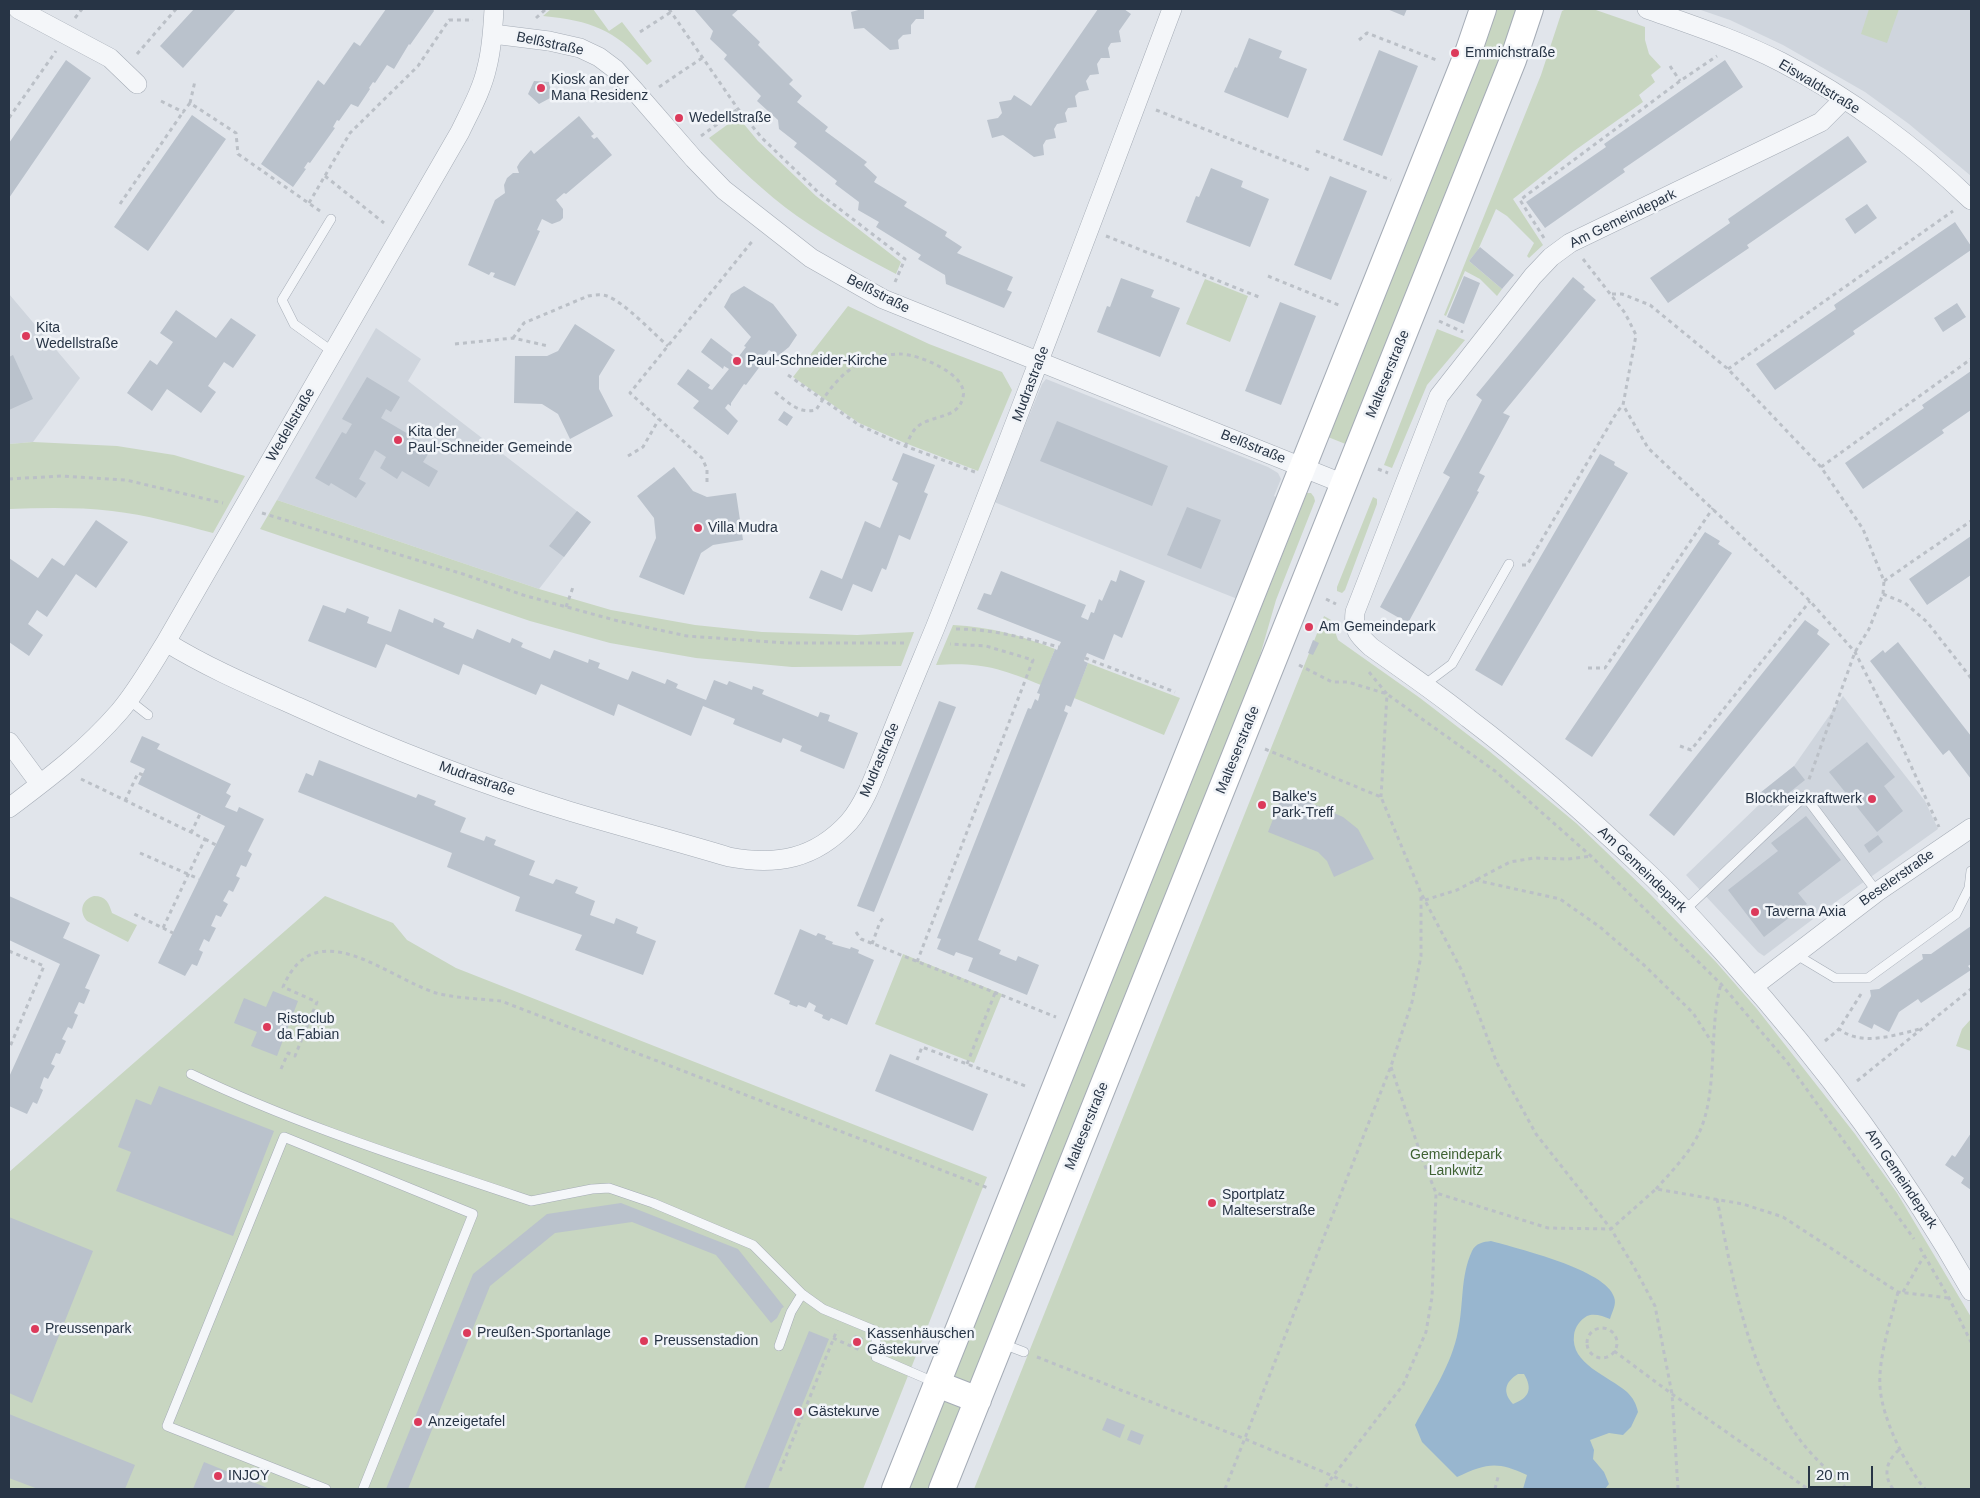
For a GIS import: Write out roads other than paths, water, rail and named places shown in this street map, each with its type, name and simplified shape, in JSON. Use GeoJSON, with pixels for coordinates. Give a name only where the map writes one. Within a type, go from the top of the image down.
{"type":"FeatureCollection","features":[{"type":"Feature","properties":{"kind":"main road"},"geometry":{"type":"LineString","coordinates":[[895,1489],[1304,467],[1469,50],[1483,9]]}},
{"type":"Feature","properties":{"kind":"main road","name":"Malteserstraße"},"geometry":{"type":"LineString","coordinates":[[942,1489],[1513,60],[1530,9]]}},
{"type":"Feature","properties":{"kind":"main road"},"geometry":{"type":"LineString","coordinates":[[937,1384],[978,1400]]}},
{"type":"Feature","properties":{"kind":"street"},"geometry":{"type":"LineString","coordinates":[[18,9],[110,58],[137,84]]}},
{"type":"Feature","properties":{"kind":"street"},"geometry":{"type":"LineString","coordinates":[[493,34],[494,9]]}},
{"type":"Feature","properties":{"kind":"street","name":"Mudrastraße"},"geometry":{"type":"LineString","coordinates":[[166,642],[192,658],[262,691],[398,751],[568,811],[729,857],[748,860],[771,861],[806,854],[830,839],[850,820],[866,794],[978,521],[1172,9]]}},
{"type":"Feature","properties":{"kind":"street","name":"Eiswaldtstraße"},"geometry":{"type":"LineString","coordinates":[[1647,9],[1718,33],[1813,80],[1884,128],[1929,163],[1963,205]]}},
{"type":"Feature","properties":{"kind":"street","name":"Wedellstraße"},"geometry":{"type":"LineString","coordinates":[[9,808],[65,766],[93,740],[128,700],[166,642],[460,132],[475,101],[487,68],[493,34]]}},
{"type":"Feature","properties":{"kind":"street","name":"Belßstraße"},"geometry":{"type":"LineString","coordinates":[[493,34],[572,46],[599,57],[615,69],[694,159],[724,190],[811,258],[883,299],[1344,484]]}},
{"type":"Feature","properties":{"kind":"street","name":"Am Gemeindepark"},"geometry":{"type":"LineString","coordinates":[[1843,100],[1821,122],[1570,243],[1551,257],[1533,276],[1439,396],[1355,612],[1354,624],[1360,636],[1510,752],[1649,873],[1685,910],[1754,986],[1807,1049],[1869,1130],[1921,1207],[1971,1289]]}},
{"type":"Feature","properties":{"kind":"street"},"geometry":{"type":"LineString","coordinates":[[9,742],[40,784]]}},
{"type":"Feature","properties":{"kind":"street","name":"Beselerstraße"},"geometry":{"type":"LineString","coordinates":[[1754,986],[1877,892],[1971,828]]}},
{"type":"Feature","properties":{"kind":"lane"},"geometry":{"type":"LineString","coordinates":[[331,219],[282,300],[294,324],[333,352]]}},
{"type":"Feature","properties":{"kind":"lane"},"geometry":{"type":"LineString","coordinates":[[1426,687],[1432,679],[1452,664],[1509,564]]}},
{"type":"Feature","properties":{"kind":"lane"},"geometry":{"type":"LineString","coordinates":[[128,700],[148,714]]}},
{"type":"Feature","properties":{"kind":"lane"},"geometry":{"type":"LineString","coordinates":[[1685,910],[1805,796],[1877,892]]}},
{"type":"Feature","properties":{"kind":"lane"},"geometry":{"type":"LineString","coordinates":[[1795,954],[1835,978],[1868,978],[1956,914],[1969,888],[1971,871]]}},
{"type":"Feature","properties":{"kind":"lane"},"geometry":{"type":"LineString","coordinates":[[191,1074],[242,1098],[306,1124],[531,1201],[592,1189],[609,1188],[712,1226],[753,1245],[802,1294],[823,1309],[876,1331],[876,1356],[937,1384]]}},
{"type":"Feature","properties":{"kind":"lane"},"geometry":{"type":"LineString","coordinates":[[326,1489],[167,1426],[284,1136],[473,1214],[363,1489]]}},
{"type":"Feature","properties":{"kind":"lane"},"geometry":{"type":"LineString","coordinates":[[779,1346],[791,1312],[802,1294]]}},
{"type":"Feature","properties":{"kind":"lane"},"geometry":{"type":"LineString","coordinates":[[1000,1343],[1024,1352]]}},
{"type":"Feature","properties":{"kind":"water"},"geometry":{"type":"Polygon","coordinates":[[[1491,1241],[1579,1269],[1608,1287],[1614,1297],[1615,1305],[1610,1319],[1596,1315],[1587,1316],[1578,1324],[1574,1335],[1574,1345],[1584,1362],[1627,1392],[1634,1401],[1638,1412],[1631,1427],[1623,1435],[1609,1433],[1590,1440],[1594,1450],[1593,1459],[1604,1472],[1609,1484],[1605,1489],[1523,1489],[1527,1475],[1508,1467],[1500,1466],[1476,1469],[1457,1477],[1422,1442],[1415,1425],[1440,1379],[1455,1343],[1468,1261],[1476,1246],[1480,1243],[1491,1241]],[[1518,1374],[1510,1380],[1506,1388],[1507,1395],[1513,1404],[1523,1399],[1528,1392],[1527,1379],[1524,1374],[1518,1374]]]}},
{"type":"Feature","properties":{"kind":"place","name":"Emmichstraße"},"geometry":{"type":"Point","coordinates":[1455,53]}},
{"type":"Feature","properties":{"kind":"place","name":"Kiosk an der Mana Residenz"},"geometry":{"type":"Point","coordinates":[541,88]}},
{"type":"Feature","properties":{"kind":"place","name":"Wedellstraße"},"geometry":{"type":"Point","coordinates":[679,118]}},
{"type":"Feature","properties":{"kind":"place","name":"Kita Wedellstraße"},"geometry":{"type":"Point","coordinates":[26,336]}},
{"type":"Feature","properties":{"kind":"place","name":"Paul-Schneider-Kirche"},"geometry":{"type":"Point","coordinates":[737,361]}},
{"type":"Feature","properties":{"kind":"place","name":"Kita der Paul-Schneider Gemeinde"},"geometry":{"type":"Point","coordinates":[398,440]}},
{"type":"Feature","properties":{"kind":"place","name":"Villa Mudra"},"geometry":{"type":"Point","coordinates":[698,528]}},
{"type":"Feature","properties":{"kind":"place","name":"Am Gemeindepark"},"geometry":{"type":"Point","coordinates":[1309,627]}},
{"type":"Feature","properties":{"kind":"place","name":"Blockheizkraftwerk"},"geometry":{"type":"Point","coordinates":[1872,799]}},
{"type":"Feature","properties":{"kind":"place","name":"Balke's Park-Treff"},"geometry":{"type":"Point","coordinates":[1262,805]}},
{"type":"Feature","properties":{"kind":"place","name":"Taverna Axia"},"geometry":{"type":"Point","coordinates":[1755,912]}},
{"type":"Feature","properties":{"kind":"place","name":"Ristoclub da Fabian"},"geometry":{"type":"Point","coordinates":[267,1027]}},
{"type":"Feature","properties":{"kind":"place","name":"Sportplatz Malteserstraße"},"geometry":{"type":"Point","coordinates":[1212,1203]}},
{"type":"Feature","properties":{"kind":"place","name":"Preussenpark"},"geometry":{"type":"Point","coordinates":[35,1329]}},
{"type":"Feature","properties":{"kind":"place","name":"Preußen-Sportanlage"},"geometry":{"type":"Point","coordinates":[467,1333]}},
{"type":"Feature","properties":{"kind":"place","name":"Preussenstadion"},"geometry":{"type":"Point","coordinates":[644,1341]}},
{"type":"Feature","properties":{"kind":"place","name":"Kassenhäuschen Gästekurve"},"geometry":{"type":"Point","coordinates":[857,1342]}},
{"type":"Feature","properties":{"kind":"place","name":"Gästekurve"},"geometry":{"type":"Point","coordinates":[798,1412]}},
{"type":"Feature","properties":{"kind":"place","name":"Anzeigetafel"},"geometry":{"type":"Point","coordinates":[418,1422]}},
{"type":"Feature","properties":{"kind":"place","name":"INJOY"},"geometry":{"type":"Point","coordinates":[218,1476]}},
{"type":"Feature","properties":{"kind":"park label","name":"Gemeindepark Lankwitz"},"geometry":{"type":"Point","coordinates":[1456,1164]}}]}
